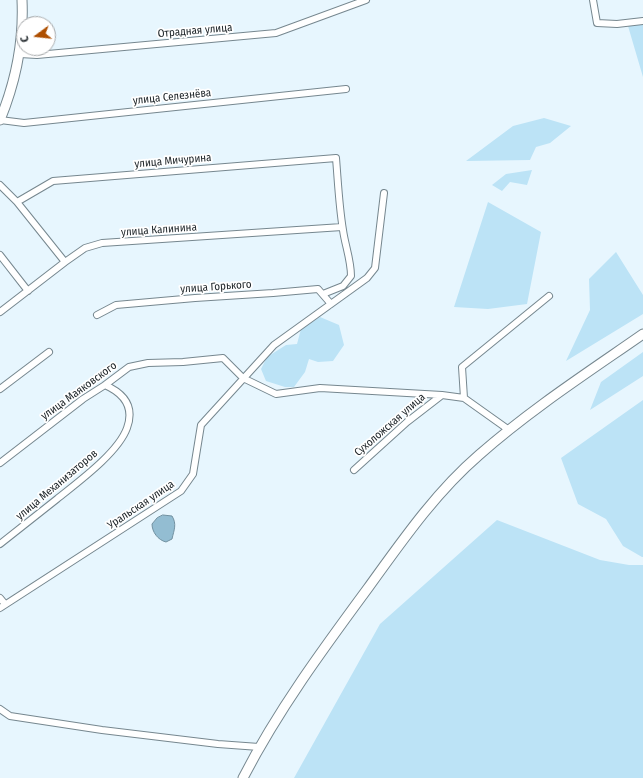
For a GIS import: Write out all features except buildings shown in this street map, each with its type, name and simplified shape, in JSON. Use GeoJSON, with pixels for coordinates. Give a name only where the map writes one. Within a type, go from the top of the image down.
{"type":"FeatureCollection","features":[{"type":"Feature","properties":{"kind":"main road"},"geometry":{"type":"LineString","coordinates":[[22,0],[23,16]]}},
{"type":"Feature","properties":{"kind":"main road"},"geometry":{"type":"LineString","coordinates":[[0,120],[10,94],[20,56]]}},
{"type":"Feature","properties":{"kind":"main road"},"geometry":{"type":"LineString","coordinates":[[243,778],[259,747],[292,695],[415,524],[460,473],[478,455],[543,404],[643,334]]}},
{"type":"Feature","properties":{"kind":"street","name":"Отрадная улица"},"geometry":{"type":"LineString","coordinates":[[56,53],[276,33],[366,0]]}},
{"type":"Feature","properties":{"kind":"street"},"geometry":{"type":"LineString","coordinates":[[593,0],[597,23],[617,24],[643,21]]}},
{"type":"Feature","properties":{"kind":"street","name":"улица Селезнёва"},"geometry":{"type":"LineString","coordinates":[[0,120],[24,123],[346,89]]}},
{"type":"Feature","properties":{"kind":"street","name":"улица Мичурина"},"geometry":{"type":"LineString","coordinates":[[17,202],[53,181],[336,158],[342,227]]}},
{"type":"Feature","properties":{"kind":"street"},"geometry":{"type":"LineString","coordinates":[[0,185],[17,202],[65,262]]}},
{"type":"Feature","properties":{"kind":"street","name":"Уральская улица"},"geometry":{"type":"LineString","coordinates":[[2,606],[182,491],[193,474],[202,425],[274,345],[367,278],[375,268],[384,193]]}},
{"type":"Feature","properties":{"kind":"street"},"geometry":{"type":"LineString","coordinates":[[331,304],[323,294],[343,286],[351,276],[351,264],[342,227]]}},
{"type":"Feature","properties":{"kind":"street","name":"улица Калинина"},"geometry":{"type":"LineString","coordinates":[[0,312],[85,248],[102,243],[342,227]]}},
{"type":"Feature","properties":{"kind":"street"},"geometry":{"type":"LineString","coordinates":[[0,255],[28,290]]}},
{"type":"Feature","properties":{"kind":"street","name":"улица Горького"},"geometry":{"type":"LineString","coordinates":[[97,315],[116,305],[146,302],[273,294],[318,289],[323,294]]}},
{"type":"Feature","properties":{"kind":"street"},"geometry":{"type":"LineString","coordinates":[[509,430],[464,398],[462,367],[549,296]]}},
{"type":"Feature","properties":{"kind":"street"},"geometry":{"type":"LineString","coordinates":[[0,389],[49,352]]}},
{"type":"Feature","properties":{"kind":"street","name":"улица Маяковского"},"geometry":{"type":"LineString","coordinates":[[0,463],[83,399],[129,367],[148,363],[183,362],[223,358],[243,378]]}},
{"type":"Feature","properties":{"kind":"street"},"geometry":{"type":"LineString","coordinates":[[243,378],[276,394],[320,388],[442,395]]}},
{"type":"Feature","properties":{"kind":"street","name":"улица Механизаторов"},"geometry":{"type":"LineString","coordinates":[[0,544],[92,471],[117,446],[128,428],[129,414],[127,401],[121,394],[105,384]]}},
{"type":"Feature","properties":{"kind":"street","name":"Сухоложская улица"},"geometry":{"type":"LineString","coordinates":[[354,470],[407,422],[442,395],[464,398]]}},
{"type":"Feature","properties":{"kind":"street"},"geometry":{"type":"LineString","coordinates":[[0,598],[2,606]]}},
{"type":"Feature","properties":{"kind":"street"},"geometry":{"type":"LineString","coordinates":[[0,709],[10,716],[102,730],[218,744],[259,747]]}},
{"type":"Feature","properties":{"kind":"shaded area"},"geometry":{"type":"Polygon","coordinates":[[[643,24],[643,77],[628,26],[643,24]]]}},
{"type":"Feature","properties":{"kind":"shaded area"},"geometry":{"type":"Polygon","coordinates":[[[544,118],[571,126],[550,143],[536,147],[530,160],[466,161],[513,126],[544,118]]]}},
{"type":"Feature","properties":{"kind":"shaded area"},"geometry":{"type":"Polygon","coordinates":[[[532,170],[527,185],[510,182],[502,191],[492,185],[506,174],[532,170]]]}},
{"type":"Feature","properties":{"kind":"shaded area"},"geometry":{"type":"Polygon","coordinates":[[[488,202],[541,232],[527,304],[488,309],[454,307],[488,202]]]}},
{"type":"Feature","properties":{"kind":"shaded area"},"geometry":{"type":"Polygon","coordinates":[[[616,252],[643,295],[643,314],[566,361],[590,310],[589,279],[616,252]]]}},
{"type":"Feature","properties":{"kind":"shaded area"},"geometry":{"type":"Polygon","coordinates":[[[320,317],[339,325],[344,345],[333,361],[318,362],[309,359],[305,372],[294,387],[285,387],[266,381],[261,369],[267,357],[286,345],[297,344],[301,329],[320,317]]]}},
{"type":"Feature","properties":{"kind":"shaded area"},"geometry":{"type":"Polygon","coordinates":[[[643,352],[643,376],[590,410],[601,382],[643,352]]]}},
{"type":"Feature","properties":{"kind":"shaded area"},"geometry":{"type":"Polygon","coordinates":[[[643,400],[642,557],[623,546],[606,519],[578,504],[561,458],[643,400]]]}},
{"type":"Feature","properties":{"kind":"shaded area"},"geometry":{"type":"Polygon","coordinates":[[[163,515],[172,516],[175,524],[172,539],[166,542],[158,538],[152,527],[152,524],[157,518],[163,515]]]}},
{"type":"Feature","properties":{"kind":"shaded area"},"geometry":{"type":"Polygon","coordinates":[[[497,520],[600,560],[629,565],[643,565],[643,778],[294,778],[380,624],[497,520]]]}}]}
